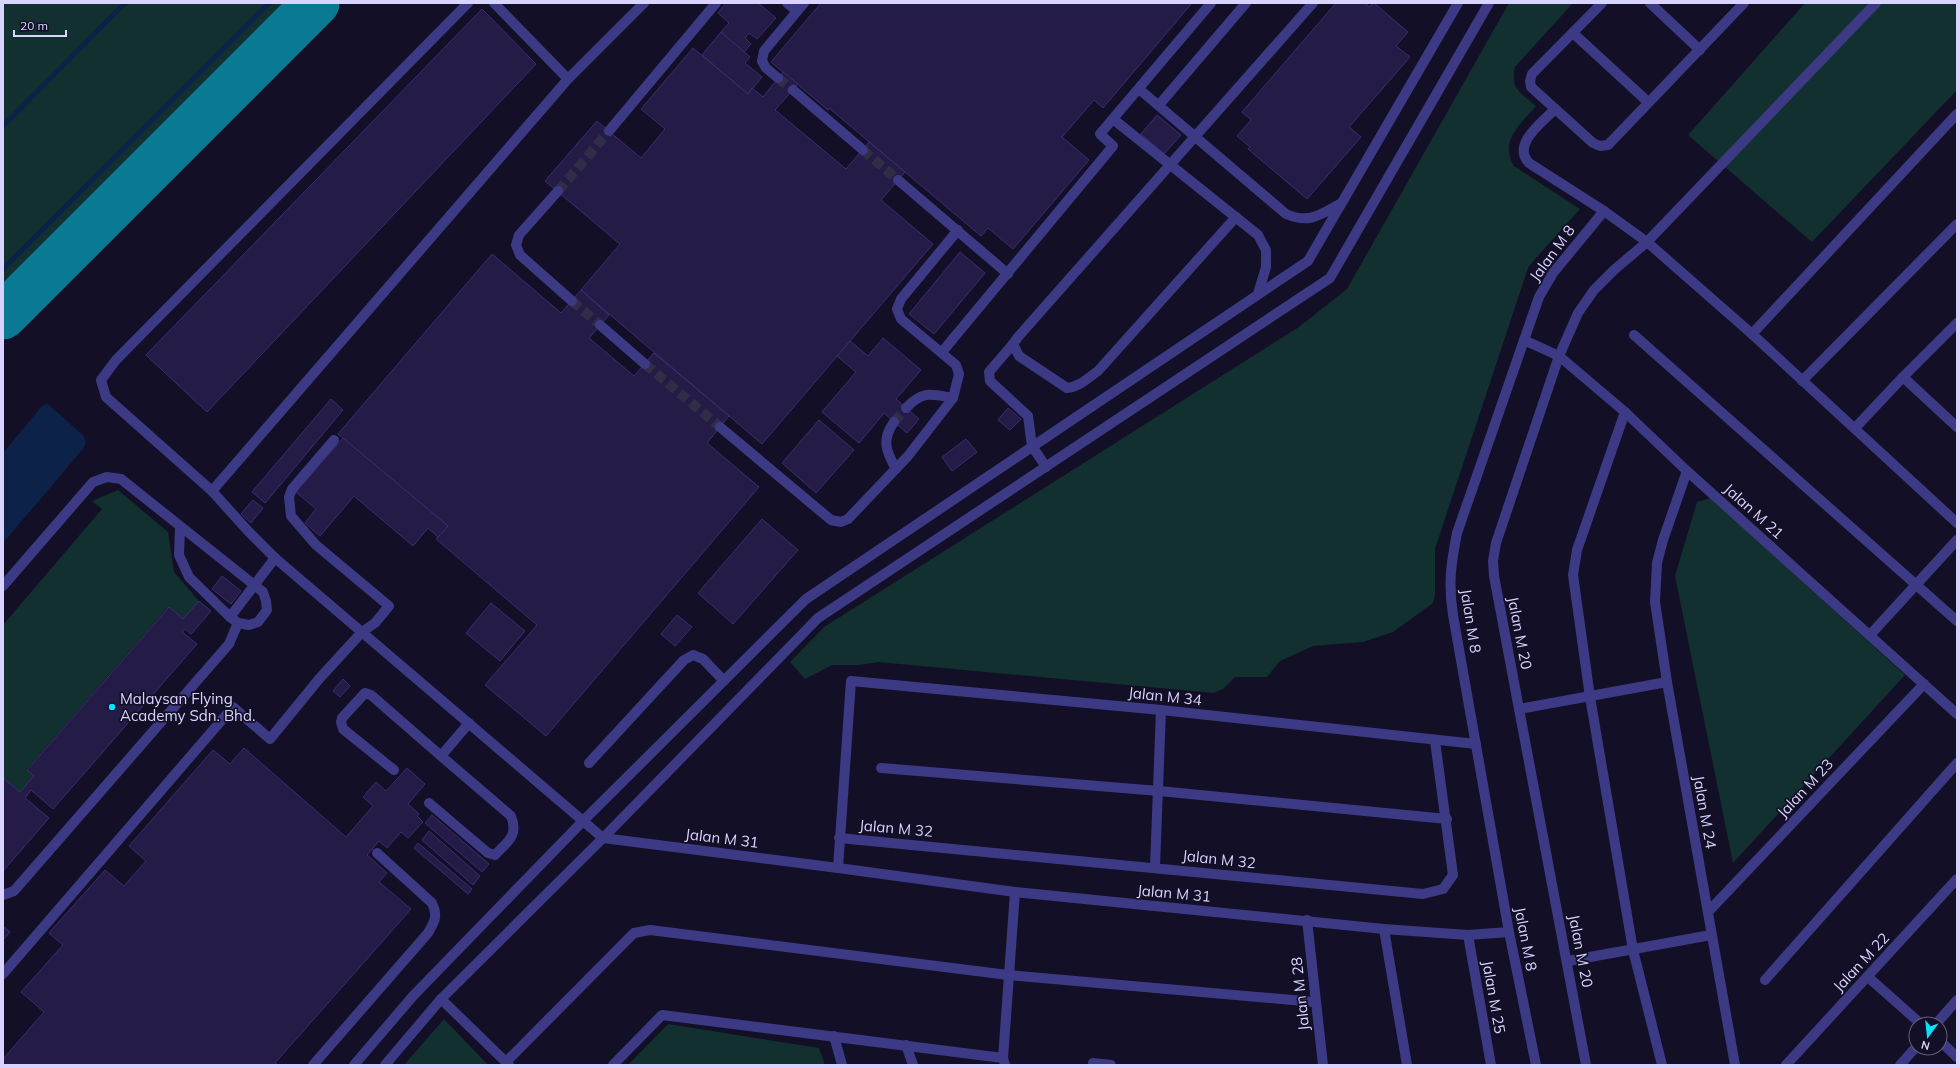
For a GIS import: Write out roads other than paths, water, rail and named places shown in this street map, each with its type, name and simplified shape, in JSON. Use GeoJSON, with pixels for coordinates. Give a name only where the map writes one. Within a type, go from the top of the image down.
{"type":"FeatureCollection","features":[{"type":"Feature","properties":{"kind":"street"},"geometry":{"type":"LineString","coordinates":[[468,3],[116,360],[101,380],[106,397],[212,491],[275,558],[603,838]]}},
{"type":"Feature","properties":{"kind":"street"},"geometry":{"type":"LineString","coordinates":[[494,3],[568,79]]}},
{"type":"Feature","properties":{"kind":"street"},"geometry":{"type":"LineString","coordinates":[[212,491],[568,79],[644,3]]}},
{"type":"Feature","properties":{"kind":"street"},"geometry":{"type":"LineString","coordinates":[[609,131],[716,3]]}},
{"type":"Feature","properties":{"kind":"street"},"geometry":{"type":"LineString","coordinates":[[787,3],[797,11]]}},
{"type":"Feature","properties":{"kind":"street"},"geometry":{"type":"LineString","coordinates":[[778,78],[766,68],[762,61],[764,51],[804,3]]}},
{"type":"Feature","properties":{"kind":"street"},"geometry":{"type":"LineString","coordinates":[[942,352],[1113,146],[1100,134],[1211,3]]}},
{"type":"Feature","properties":{"kind":"street"},"geometry":{"type":"LineString","coordinates":[[1159,105],[1246,3]]}},
{"type":"Feature","properties":{"kind":"street"},"geometry":{"type":"LineString","coordinates":[[1046,467],[1032,446],[1028,416],[990,381],[990,372],[1313,3]]}},
{"type":"Feature","properties":{"kind":"street"},"geometry":{"type":"LineString","coordinates":[[354,1065],[413,996],[583,821],[806,599],[1308,261],[1458,3]]}},
{"type":"Feature","properties":{"kind":"street"},"geometry":{"type":"LineString","coordinates":[[1602,3],[1532,74],[1530,81],[1531,87],[1593,143],[1600,146],[1608,145],[1744,3]]}},
{"type":"Feature","properties":{"kind":"street"},"geometry":{"type":"LineString","coordinates":[[1650,3],[1700,50]]}},
{"type":"Feature","properties":{"kind":"street","name":"Jalan M 20"},"geometry":{"type":"LineString","coordinates":[[1586,1065],[1568,961],[1494,576],[1493,561],[1496,543],[1559,356],[1578,314],[1594,290],[1614,270],[1647,242],[1876,3]]}},
{"type":"Feature","properties":{"kind":"street"},"geometry":{"type":"LineString","coordinates":[[385,1065],[441,999],[603,838],[818,618],[1330,278],[1486,4]]}},
{"type":"Feature","properties":{"kind":"street"},"geometry":{"type":"LineString","coordinates":[[1573,33],[1648,102]]}},
{"type":"Feature","properties":{"kind":"street"},"geometry":{"type":"LineString","coordinates":[[1139,89],[1286,214],[1299,220],[1312,218],[1340,204]]}},
{"type":"Feature","properties":{"kind":"street"},"geometry":{"type":"LineString","coordinates":[[793,90],[863,150]]}},
{"type":"Feature","properties":{"kind":"street"},"geometry":{"type":"LineString","coordinates":[[1555,109],[1525,142],[1522,149],[1523,157],[1528,163],[1604,211],[1647,242],[1752,334],[1957,523]]}},
{"type":"Feature","properties":{"kind":"street"},"geometry":{"type":"LineString","coordinates":[[1752,334],[1957,114]]}},
{"type":"Feature","properties":{"kind":"street"},"geometry":{"type":"LineString","coordinates":[[1113,119],[1236,216],[1258,236],[1266,250],[1266,267],[1258,294]]}},
{"type":"Feature","properties":{"kind":"street"},"geometry":{"type":"LineString","coordinates":[[898,180],[1008,274]]}},
{"type":"Feature","properties":{"kind":"street"},"geometry":{"type":"LineString","coordinates":[[558,191],[519,236],[516,245],[520,255],[572,301]]}},
{"type":"Feature","properties":{"kind":"street","name":"Jalan M 8"},"geometry":{"type":"LineString","coordinates":[[1536,1065],[1509,932],[1449,588],[1451,562],[1457,533],[1539,297],[1553,273],[1604,211]]}},
{"type":"Feature","properties":{"kind":"street"},"geometry":{"type":"LineString","coordinates":[[1013,344],[1019,356],[1066,388],[1082,383],[1098,371],[1236,216]]}},
{"type":"Feature","properties":{"kind":"street"},"geometry":{"type":"LineString","coordinates":[[1802,380],[1957,224]]}},
{"type":"Feature","properties":{"kind":"street"},"geometry":{"type":"LineString","coordinates":[[720,427],[831,520],[841,522],[848,518],[908,456],[953,398],[959,374],[956,365],[901,319],[897,309],[901,299],[958,230]]}},
{"type":"Feature","properties":{"kind":"street"},"geometry":{"type":"LineString","coordinates":[[600,325],[645,364]]}},
{"type":"Feature","properties":{"kind":"street"},"geometry":{"type":"LineString","coordinates":[[1855,428],[1903,377],[1955,330]]}},
{"type":"Feature","properties":{"kind":"street"},"geometry":{"type":"LineString","coordinates":[[1634,335],[1957,621]]}},
{"type":"Feature","properties":{"kind":"street","name":"Jalan M 21"},"geometry":{"type":"LineString","coordinates":[[1524,340],[1559,356],[1625,412],[1687,471],[1957,714]]}},
{"type":"Feature","properties":{"kind":"street"},"geometry":{"type":"LineString","coordinates":[[1903,377],[1957,427]]}},
{"type":"Feature","properties":{"kind":"street"},"geometry":{"type":"LineString","coordinates":[[906,408],[915,398],[930,394],[953,398]]}},
{"type":"Feature","properties":{"kind":"street"},"geometry":{"type":"LineString","coordinates":[[1625,412],[1576,550],[1573,576],[1590,697],[1633,950],[1662,1065]]}},
{"type":"Feature","properties":{"kind":"street"},"geometry":{"type":"LineString","coordinates":[[894,422],[888,430],[886,438],[888,455],[896,469]]}},
{"type":"Feature","properties":{"kind":"street"},"geometry":{"type":"LineString","coordinates":[[3,974],[233,707],[270,739],[319,679],[362,632],[375,623],[389,606],[316,545],[291,516],[290,496],[292,489],[334,440]]}},
{"type":"Feature","properties":{"kind":"street","name":"Jalan M 24"},"geometry":{"type":"LineString","coordinates":[[1687,471],[1663,540],[1657,563],[1655,602],[1667,682],[1735,1065]]}},
{"type":"Feature","properties":{"kind":"street"},"geometry":{"type":"LineString","coordinates":[[3,586],[93,482],[107,477],[121,479],[263,592],[267,610],[258,622],[249,625],[234,620],[190,577],[179,555],[180,526]]}},
{"type":"Feature","properties":{"kind":"street"},"geometry":{"type":"LineString","coordinates":[[1870,635],[1957,540]]}},
{"type":"Feature","properties":{"kind":"street"},"geometry":{"type":"LineString","coordinates":[[3,896],[14,891],[230,644],[234,620],[254,586],[275,558]]}},
{"type":"Feature","properties":{"kind":"street"},"geometry":{"type":"LineString","coordinates":[[589,763],[684,660],[693,655],[703,659],[724,681]]}},
{"type":"Feature","properties":{"kind":"street","name":"Jalan M 34"},"geometry":{"type":"LineString","coordinates":[[839,838],[851,681],[1161,710],[1476,744]]}},
{"type":"Feature","properties":{"kind":"street"},"geometry":{"type":"LineString","coordinates":[[1519,709],[1667,682]]}},
{"type":"Feature","properties":{"kind":"street","name":"Jalan M 23"},"geometry":{"type":"LineString","coordinates":[[1708,912],[1924,684]]}},
{"type":"Feature","properties":{"kind":"street"},"geometry":{"type":"LineString","coordinates":[[394,770],[343,729],[342,718],[366,693],[371,695],[511,816],[515,826],[512,836],[495,855],[488,854],[429,803]]}},
{"type":"Feature","properties":{"kind":"street"},"geometry":{"type":"LineString","coordinates":[[1155,867],[1161,710]]}},
{"type":"Feature","properties":{"kind":"street"},"geometry":{"type":"LineString","coordinates":[[441,756],[469,723]]}},
{"type":"Feature","properties":{"kind":"street","name":"Jalan M 32"},"geometry":{"type":"LineString","coordinates":[[839,838],[1155,867],[1423,894],[1443,890],[1454,874],[1434,740]]}},
{"type":"Feature","properties":{"kind":"street"},"geometry":{"type":"LineString","coordinates":[[1765,980],[1957,763]]}},
{"type":"Feature","properties":{"kind":"street"},"geometry":{"type":"LineString","coordinates":[[881,768],[1159,791],[1447,820]]}},
{"type":"Feature","properties":{"kind":"street","name":"Jalan M 31"},"geometry":{"type":"LineString","coordinates":[[603,838],[1014,892],[1307,920],[1384,929],[1468,935],[1509,932]]}},
{"type":"Feature","properties":{"kind":"street"},"geometry":{"type":"LineString","coordinates":[[838,868],[839,838]]}},
{"type":"Feature","properties":{"kind":"street"},"geometry":{"type":"LineString","coordinates":[[313,1065],[428,933],[436,920],[437,912],[432,903],[377,853]]}},
{"type":"Feature","properties":{"kind":"street","name":"Jalan M 22"},"geometry":{"type":"LineString","coordinates":[[1786,1065],[1957,879]]}},
{"type":"Feature","properties":{"kind":"street"},"geometry":{"type":"LineString","coordinates":[[613,1065],[662,1015],[906,1045],[1004,1062],[1014,892]]}},
{"type":"Feature","properties":{"kind":"street","name":"Jalan M 28"},"geometry":{"type":"LineString","coordinates":[[1307,920],[1323,1065]]}},
{"type":"Feature","properties":{"kind":"street"},"geometry":{"type":"LineString","coordinates":[[1384,929],[1407,1065]]}},
{"type":"Feature","properties":{"kind":"street"},"geometry":{"type":"LineString","coordinates":[[441,999],[508,1063],[634,933],[650,930],[1008,975],[1315,1002]]}},
{"type":"Feature","properties":{"kind":"street","name":"Jalan M 25"},"geometry":{"type":"LineString","coordinates":[[1468,935],[1491,1065]]}},
{"type":"Feature","properties":{"kind":"street"},"geometry":{"type":"LineString","coordinates":[[1568,961],[1711,935]]}},
{"type":"Feature","properties":{"kind":"street"},"geometry":{"type":"LineString","coordinates":[[1868,977],[1912,1016]]}},
{"type":"Feature","properties":{"kind":"street"},"geometry":{"type":"LineString","coordinates":[[1943,1016],[1957,1000]]}},
{"type":"Feature","properties":{"kind":"street"},"geometry":{"type":"LineString","coordinates":[[834,1036],[842,1065]]}},
{"type":"Feature","properties":{"kind":"street"},"geometry":{"type":"LineString","coordinates":[[906,1045],[913,1065]]}},
{"type":"Feature","properties":{"kind":"street"},"geometry":{"type":"LineString","coordinates":[[1948,1049],[1957,1057]]}},
{"type":"Feature","properties":{"kind":"street"},"geometry":{"type":"LineString","coordinates":[[1900,1065],[1908,1056]]}},
{"type":"Feature","properties":{"kind":"street"},"geometry":{"type":"LineString","coordinates":[[1093,1063],[1111,1065]]}},
{"type":"Feature","properties":{"kind":"water"},"geometry":{"type":"Polygon","coordinates":[[[46,404],[84,436],[86,443],[83,449],[3,543],[3,453],[42,406],[46,404]]]}},
{"type":"Feature","properties":{"kind":"waterway"},"geometry":{"type":"LineString","coordinates":[[3,126],[125,3]]}},
{"type":"Feature","properties":{"kind":"waterway"},"geometry":{"type":"LineString","coordinates":[[3,269],[269,3]]}},
{"type":"Feature","properties":{"kind":"tunnel"},"geometry":{"type":"LineString","coordinates":[[778,78],[793,90]]}},
{"type":"Feature","properties":{"kind":"tunnel"},"geometry":{"type":"LineString","coordinates":[[558,191],[609,131]]}},
{"type":"Feature","properties":{"kind":"tunnel"},"geometry":{"type":"LineString","coordinates":[[863,150],[898,180]]}},
{"type":"Feature","properties":{"kind":"tunnel"},"geometry":{"type":"LineString","coordinates":[[572,301],[600,325]]}},
{"type":"Feature","properties":{"kind":"tunnel"},"geometry":{"type":"LineString","coordinates":[[645,364],[720,427]]}},
{"type":"Feature","properties":{"kind":"tunnel"},"geometry":{"type":"LineString","coordinates":[[894,422],[906,408]]}},
{"type":"Feature","properties":{"kind":"place","name":"Malaysan Flying Academy Sdn. Bhd."},"geometry":{"type":"Point","coordinates":[112,707]}}]}
